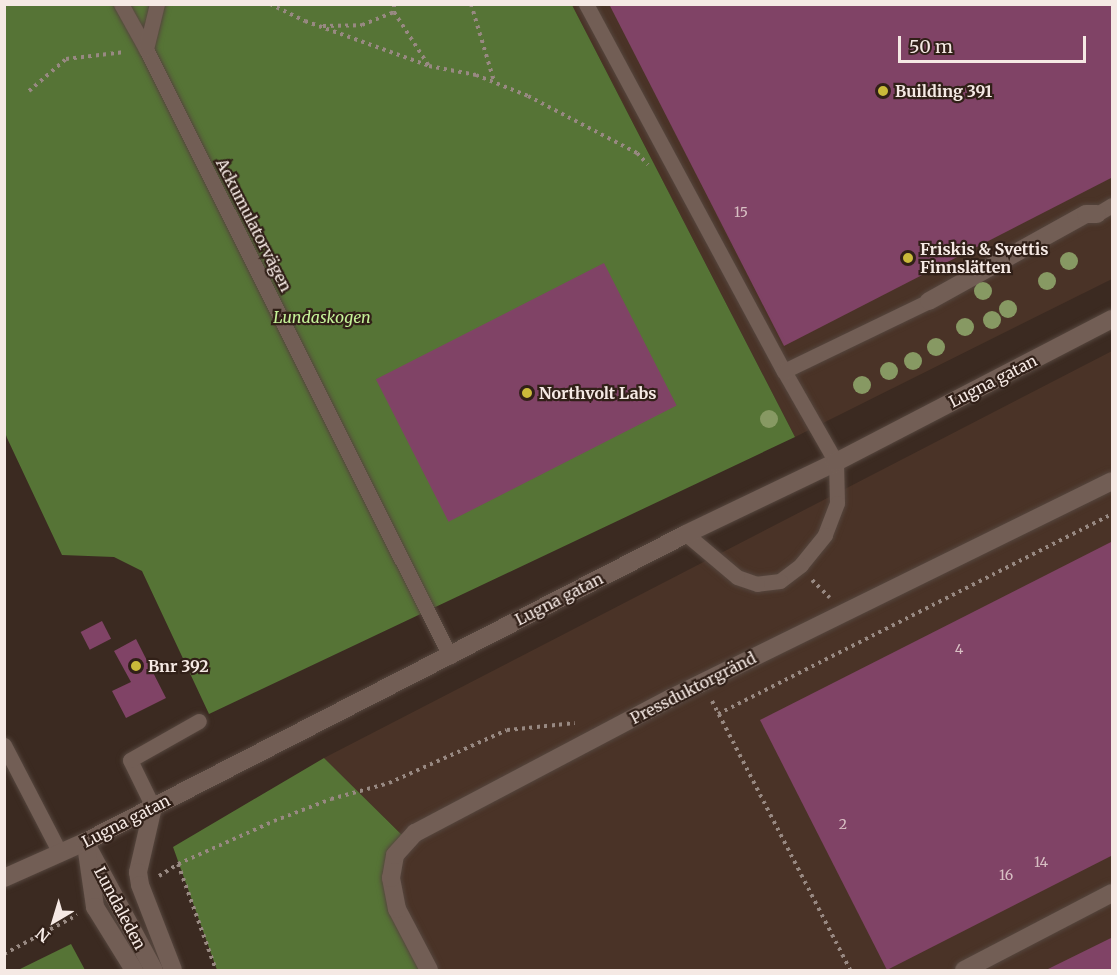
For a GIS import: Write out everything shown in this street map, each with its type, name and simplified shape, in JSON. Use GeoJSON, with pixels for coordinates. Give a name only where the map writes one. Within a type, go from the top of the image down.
{"type":"FeatureCollection","features":[{"type":"Feature","properties":{"kind":"main road"},"geometry":{"type":"LineString","coordinates":[[929,301],[1086,214],[1105,210]]}},
{"type":"Feature","properties":{"kind":"main road","name":"Lugna gatan"},"geometry":{"type":"LineString","coordinates":[[4,878],[85,842],[686,534],[836,462],[1113,319]]}},
{"type":"Feature","properties":{"kind":"main road","name":"Pressduktorgränd"},"geometry":{"type":"LineString","coordinates":[[429,970],[397,909],[391,878],[395,855],[416,832],[671,698],[1113,481]]}},
{"type":"Feature","properties":{"kind":"main road","name":"Lundaleden"},"geometry":{"type":"LineString","coordinates":[[153,807],[139,878],[173,970]]}},
{"type":"Feature","properties":{"kind":"main road","name":"Lundaleden"},"geometry":{"type":"LineString","coordinates":[[85,842],[95,907],[134,970]]}},
{"type":"Feature","properties":{"kind":"main road","name":"Lundaleden"},"geometry":{"type":"LineString","coordinates":[[85,842],[154,970]]}},
{"type":"Feature","properties":{"kind":"main road"},"geometry":{"type":"LineString","coordinates":[[964,970],[1113,893]]}},
{"type":"Feature","properties":{"kind":"lane","name":"Ackumulatorvägen"},"geometry":{"type":"LineString","coordinates":[[121,4],[146,49],[450,656]]}},
{"type":"Feature","properties":{"kind":"lane"},"geometry":{"type":"LineString","coordinates":[[146,49],[157,4]]}},
{"type":"Feature","properties":{"kind":"lane"},"geometry":{"type":"LineString","coordinates":[[586,4],[784,371],[836,462],[837,503],[825,535],[801,565],[780,581],[757,584],[737,577],[686,534]]}},
{"type":"Feature","properties":{"kind":"lane"},"geometry":{"type":"LineString","coordinates":[[784,371],[929,301]]}},
{"type":"Feature","properties":{"kind":"lane"},"geometry":{"type":"LineString","coordinates":[[153,807],[126,754],[199,720]]}},
{"type":"Feature","properties":{"kind":"lane"},"geometry":{"type":"LineString","coordinates":[[4,745],[60,853]]}},
{"type":"Feature","properties":{"kind":"path"},"geometry":{"type":"LineString","coordinates":[[270,4],[318,26],[429,66],[476,75],[528,96],[637,153],[653,169]]}},
{"type":"Feature","properties":{"kind":"path"},"geometry":{"type":"LineString","coordinates":[[394,4],[394,12],[429,66]]}},
{"type":"Feature","properties":{"kind":"path"},"geometry":{"type":"LineString","coordinates":[[471,4],[494,82]]}},
{"type":"Feature","properties":{"kind":"path"},"geometry":{"type":"LineString","coordinates":[[318,26],[362,25],[394,12]]}},
{"type":"Feature","properties":{"kind":"path"},"geometry":{"type":"LineString","coordinates":[[29,91],[66,59],[146,49]]}},
{"type":"Feature","properties":{"kind":"path"},"geometry":{"type":"LineString","coordinates":[[850,970],[718,714],[1113,514]]}},
{"type":"Feature","properties":{"kind":"path"},"geometry":{"type":"LineString","coordinates":[[809,576],[827,595]]}},
{"type":"Feature","properties":{"kind":"path"},"geometry":{"type":"LineString","coordinates":[[216,970],[178,864],[274,821],[331,799],[389,783],[507,730],[577,723]]}},
{"type":"Feature","properties":{"kind":"path"},"geometry":{"type":"LineString","coordinates":[[4,954],[79,914]]}},
{"type":"Feature","properties":{"kind":"shaded area","name":"Building 391"},"geometry":{"type":"Polygon","coordinates":[[[572,5],[1112,5],[1112,279],[795,437],[572,5]]]}},
{"type":"Feature","properties":{"kind":"shaded area"},"geometry":{"type":"Polygon","coordinates":[[[1112,351],[1112,970],[424,970],[390,906],[408,841],[324,758],[1112,351]]]}},
{"type":"Feature","properties":{"kind":"green space","name":"Lundaskogen"},"geometry":{"type":"Polygon","coordinates":[[[4,5],[572,5],[795,437],[209,714],[142,571],[114,557],[62,555],[4,429],[4,5]]]}},
{"type":"Feature","properties":{"kind":"green space"},"geometry":{"type":"Polygon","coordinates":[[[324,758],[408,841],[392,867],[424,970],[217,970],[173,847],[324,758]]]}},
{"type":"Feature","properties":{"kind":"green space"},"geometry":{"type":"Polygon","coordinates":[[[71,944],[85,970],[18,970],[71,944]]]}},
{"type":"Feature","properties":{"kind":"building","name":"Building 391"},"geometry":{"type":"Polygon","coordinates":[[[609,4],[1113,4],[1113,177],[784,346],[609,4]]]}},
{"type":"Feature","properties":{"kind":"building","name":"Northvolt Labs"},"geometry":{"type":"Polygon","coordinates":[[[604,263],[677,406],[449,522],[376,379],[604,263]]]}},
{"type":"Feature","properties":{"kind":"building"},"geometry":{"type":"Polygon","coordinates":[[[1113,541],[1113,855],[887,970],[760,720],[1113,541]]]}},
{"type":"Feature","properties":{"kind":"building"},"geometry":{"type":"Polygon","coordinates":[[[102,621],[111,639],[90,650],[81,632],[102,621]]]}},
{"type":"Feature","properties":{"kind":"building","name":"Bnr 392"},"geometry":{"type":"Polygon","coordinates":[[[136,639],[166,698],[126,718],[112,691],[131,682],[114,651],[136,639]]]}},
{"type":"Feature","properties":{"kind":"building"},"geometry":{"type":"Polygon","coordinates":[[[1113,937],[1113,970],[1046,970],[1113,937]]]}},
{"type":"Feature","properties":{"kind":"place","name":"Building 391"},"geometry":{"type":"Point","coordinates":[883,91]}},
{"type":"Feature","properties":{"kind":"place","name":"Friskis & Svettis Finnslätten"},"geometry":{"type":"Point","coordinates":[908,258]}},
{"type":"Feature","properties":{"kind":"place","name":"Northvolt Labs"},"geometry":{"type":"Point","coordinates":[527,393]}},
{"type":"Feature","properties":{"kind":"place","name":"Bnr 392"},"geometry":{"type":"Point","coordinates":[136,666]}}]}
